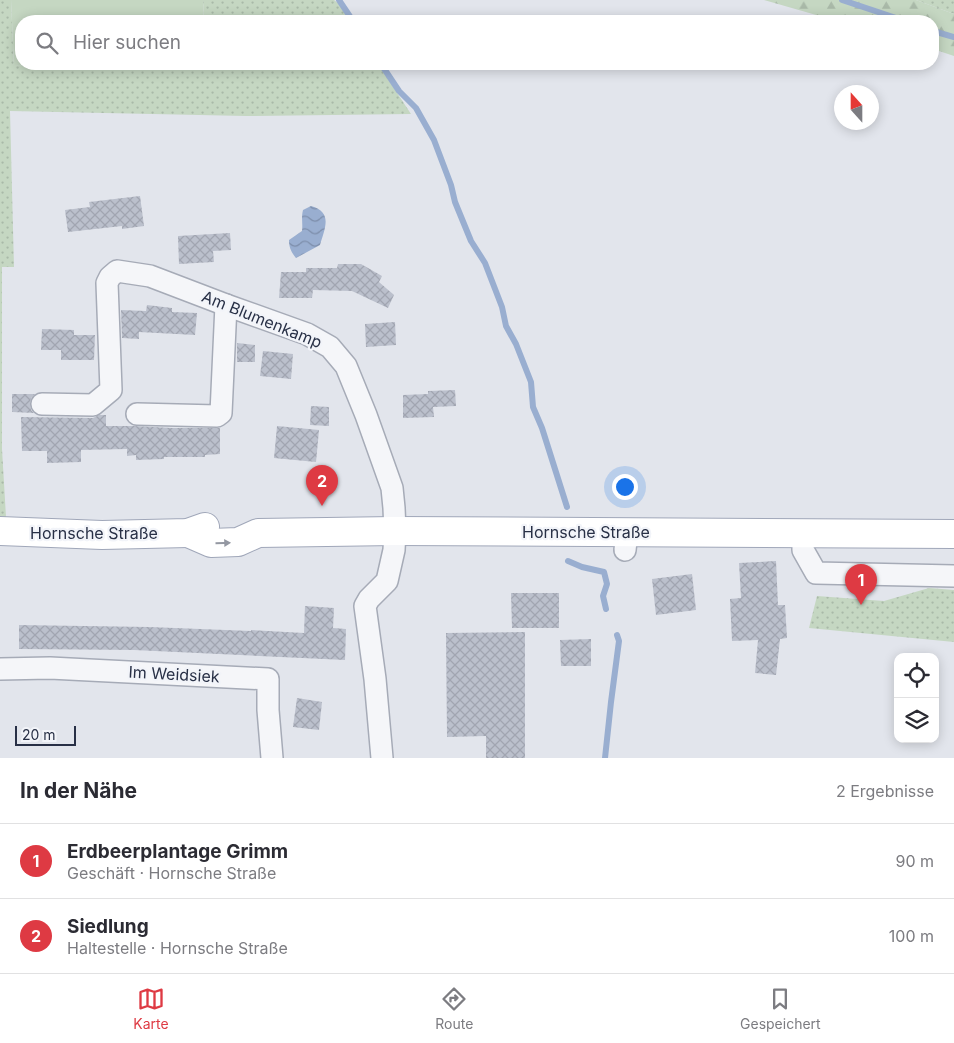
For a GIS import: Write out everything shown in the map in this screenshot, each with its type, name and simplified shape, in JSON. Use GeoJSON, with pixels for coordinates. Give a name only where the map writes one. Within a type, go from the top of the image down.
{"type":"FeatureCollection","features":[{"type":"Feature","properties":{"kind":"main road","name":"Hornsche Straße"},"geometry":{"type":"LineString","coordinates":[[0,531],[102,535],[188,533],[211,543],[238,542],[258,533],[395,531],[626,541],[804,533],[954,534]]}},
{"type":"Feature","properties":{"kind":"street","name":"Am Blumenkamp"},"geometry":{"type":"LineString","coordinates":[[42,404],[93,405],[111,390],[107,283],[110,277],[117,271],[150,276],[307,334],[330,346],[346,366],[392,488],[395,531]]}},
{"type":"Feature","properties":{"kind":"street"},"geometry":{"type":"LineString","coordinates":[[137,414],[217,416],[221,413],[226,305]]}},
{"type":"Feature","properties":{"kind":"street"},"geometry":{"type":"LineString","coordinates":[[382,758],[376,679],[365,606],[369,599],[387,581],[394,550],[395,531]]}},
{"type":"Feature","properties":{"kind":"street"},"geometry":{"type":"LineString","coordinates":[[804,533],[803,550],[816,573],[954,576]]}},
{"type":"Feature","properties":{"kind":"street","name":"Im Weidsiek"},"geometry":{"type":"LineString","coordinates":[[0,669],[50,668],[268,679],[268,710],[272,758]]}},
{"type":"Feature","properties":{"kind":"green space"},"geometry":{"type":"Polygon","coordinates":[[[0,0],[11,0],[15,70],[382,70],[411,114],[246,116],[10,111],[14,267],[2,267],[2,449],[6,517],[0,516],[0,0]]]}},
{"type":"Feature","properties":{"kind":"green space"},"geometry":{"type":"Polygon","coordinates":[[[11,0],[203,0],[204,15],[15,15],[14,66],[11,0]]]}},
{"type":"Feature","properties":{"kind":"green space"},"geometry":{"type":"Polygon","coordinates":[[[203,0],[334,0],[346,15],[204,15],[203,0]]]}},
{"type":"Feature","properties":{"kind":"green space"},"geometry":{"type":"Polygon","coordinates":[[[764,0],[916,0],[954,14],[954,56],[939,51],[939,15],[816,15],[764,0]]]}},
{"type":"Feature","properties":{"kind":"green space"},"geometry":{"type":"Polygon","coordinates":[[[916,0],[954,0],[954,14],[916,0]]]}},
{"type":"Feature","properties":{"kind":"green space"},"geometry":{"type":"Polygon","coordinates":[[[929,588],[954,590],[954,642],[809,628],[817,596],[884,601],[929,588]]]}},
{"type":"Feature","properties":{"kind":"water"},"geometry":{"type":"Polygon","coordinates":[[[311,206],[318,209],[325,216],[324,233],[320,245],[296,258],[289,245],[289,240],[302,231],[303,210],[311,206]]]}},
{"type":"Feature","properties":{"kind":"building"},"geometry":{"type":"Polygon","coordinates":[[[140,196],[144,226],[122,229],[122,226],[68,232],[65,210],[90,207],[89,202],[140,196]]]}},
{"type":"Feature","properties":{"kind":"building"},"geometry":{"type":"Polygon","coordinates":[[[230,233],[231,250],[213,251],[214,262],[179,264],[178,236],[230,233]]]}},
{"type":"Feature","properties":{"kind":"building"},"geometry":{"type":"Polygon","coordinates":[[[338,264],[361,264],[382,276],[379,282],[394,295],[388,308],[352,291],[313,290],[312,298],[279,298],[281,272],[306,272],[306,268],[337,268],[338,264]]]}},
{"type":"Feature","properties":{"kind":"building"},"geometry":{"type":"Polygon","coordinates":[[[147,305],[172,308],[172,312],[197,313],[195,335],[139,332],[139,339],[122,338],[121,310],[146,311],[147,305]]]}},
{"type":"Feature","properties":{"kind":"building"},"geometry":{"type":"Polygon","coordinates":[[[395,322],[396,345],[366,347],[365,324],[395,322]]]}},
{"type":"Feature","properties":{"kind":"building"},"geometry":{"type":"Polygon","coordinates":[[[42,329],[74,330],[74,335],[95,335],[94,360],[61,360],[61,350],[41,350],[42,329]]]}},
{"type":"Feature","properties":{"kind":"building"},"geometry":{"type":"Polygon","coordinates":[[[237,343],[255,345],[255,362],[237,362],[237,343]]]}},
{"type":"Feature","properties":{"kind":"building"},"geometry":{"type":"Polygon","coordinates":[[[263,351],[293,354],[291,379],[260,376],[263,351]]]}},
{"type":"Feature","properties":{"kind":"building"},"geometry":{"type":"Polygon","coordinates":[[[455,390],[456,406],[433,407],[434,417],[403,418],[403,395],[428,394],[428,391],[455,390]]]}},
{"type":"Feature","properties":{"kind":"building"},"geometry":{"type":"Polygon","coordinates":[[[12,394],[35,394],[31,398],[30,403],[31,410],[34,413],[12,412],[12,394]]]}},
{"type":"Feature","properties":{"kind":"building"},"geometry":{"type":"Polygon","coordinates":[[[311,406],[329,407],[329,426],[310,425],[311,406]]]}},
{"type":"Feature","properties":{"kind":"building"},"geometry":{"type":"Polygon","coordinates":[[[99,415],[106,415],[106,426],[220,428],[220,454],[205,455],[205,457],[164,457],[164,459],[136,460],[136,455],[127,456],[127,449],[81,450],[81,462],[47,463],[47,451],[22,451],[21,417],[93,418],[99,415]]]}},
{"type":"Feature","properties":{"kind":"building"},"geometry":{"type":"Polygon","coordinates":[[[277,426],[319,430],[316,462],[274,458],[277,426]]]}},
{"type":"Feature","properties":{"kind":"building"},"geometry":{"type":"Polygon","coordinates":[[[776,561],[778,605],[785,605],[787,638],[780,639],[776,675],[755,673],[758,640],[732,641],[730,599],[741,598],[739,563],[776,561]]]}},
{"type":"Feature","properties":{"kind":"building"},"geometry":{"type":"Polygon","coordinates":[[[692,574],[696,610],[656,615],[652,579],[692,574]]]}},
{"type":"Feature","properties":{"kind":"building"},"geometry":{"type":"Polygon","coordinates":[[[511,593],[559,593],[559,628],[512,628],[511,593]]]}},
{"type":"Feature","properties":{"kind":"building"},"geometry":{"type":"Polygon","coordinates":[[[305,606],[334,608],[333,628],[346,629],[345,660],[134,650],[19,649],[19,625],[149,627],[304,633],[305,606]]]}},
{"type":"Feature","properties":{"kind":"building"},"geometry":{"type":"Polygon","coordinates":[[[525,632],[525,758],[486,758],[486,736],[447,737],[446,633],[525,632]]]}},
{"type":"Feature","properties":{"kind":"building"},"geometry":{"type":"Polygon","coordinates":[[[591,639],[591,666],[561,666],[560,640],[591,639]]]}},
{"type":"Feature","properties":{"kind":"building"},"geometry":{"type":"Polygon","coordinates":[[[297,698],[322,702],[319,730],[293,727],[297,698]]]}},
{"type":"Feature","properties":{"kind":"waterway"},"geometry":{"type":"LineString","coordinates":[[339,0],[349,15]]}},
{"type":"Feature","properties":{"kind":"waterway"},"geometry":{"type":"LineString","coordinates":[[842,0],[887,15]]}},
{"type":"Feature","properties":{"kind":"waterway"},"geometry":{"type":"LineString","coordinates":[[939,33],[954,37]]}},
{"type":"Feature","properties":{"kind":"waterway"},"geometry":{"type":"LineString","coordinates":[[385,70],[399,91],[416,108],[434,140],[451,185],[455,202],[471,241],[485,263],[502,307],[506,326],[516,344],[531,382],[533,407],[542,428],[567,507]]}},
{"type":"Feature","properties":{"kind":"waterway"},"geometry":{"type":"LineString","coordinates":[[568,561],[582,567],[604,572],[607,584],[603,596],[606,609]]}},
{"type":"Feature","properties":{"kind":"waterway"},"geometry":{"type":"LineString","coordinates":[[605,758],[619,641],[617,635]]}},
{"type":"Feature","properties":{"kind":"place","name":"Siedlung"},"geometry":{"type":"Point","coordinates":[322,506]}},
{"type":"Feature","properties":{"kind":"place","name":"Erdbeerplantage Grimm"},"geometry":{"type":"Point","coordinates":[861,605]}}]}
